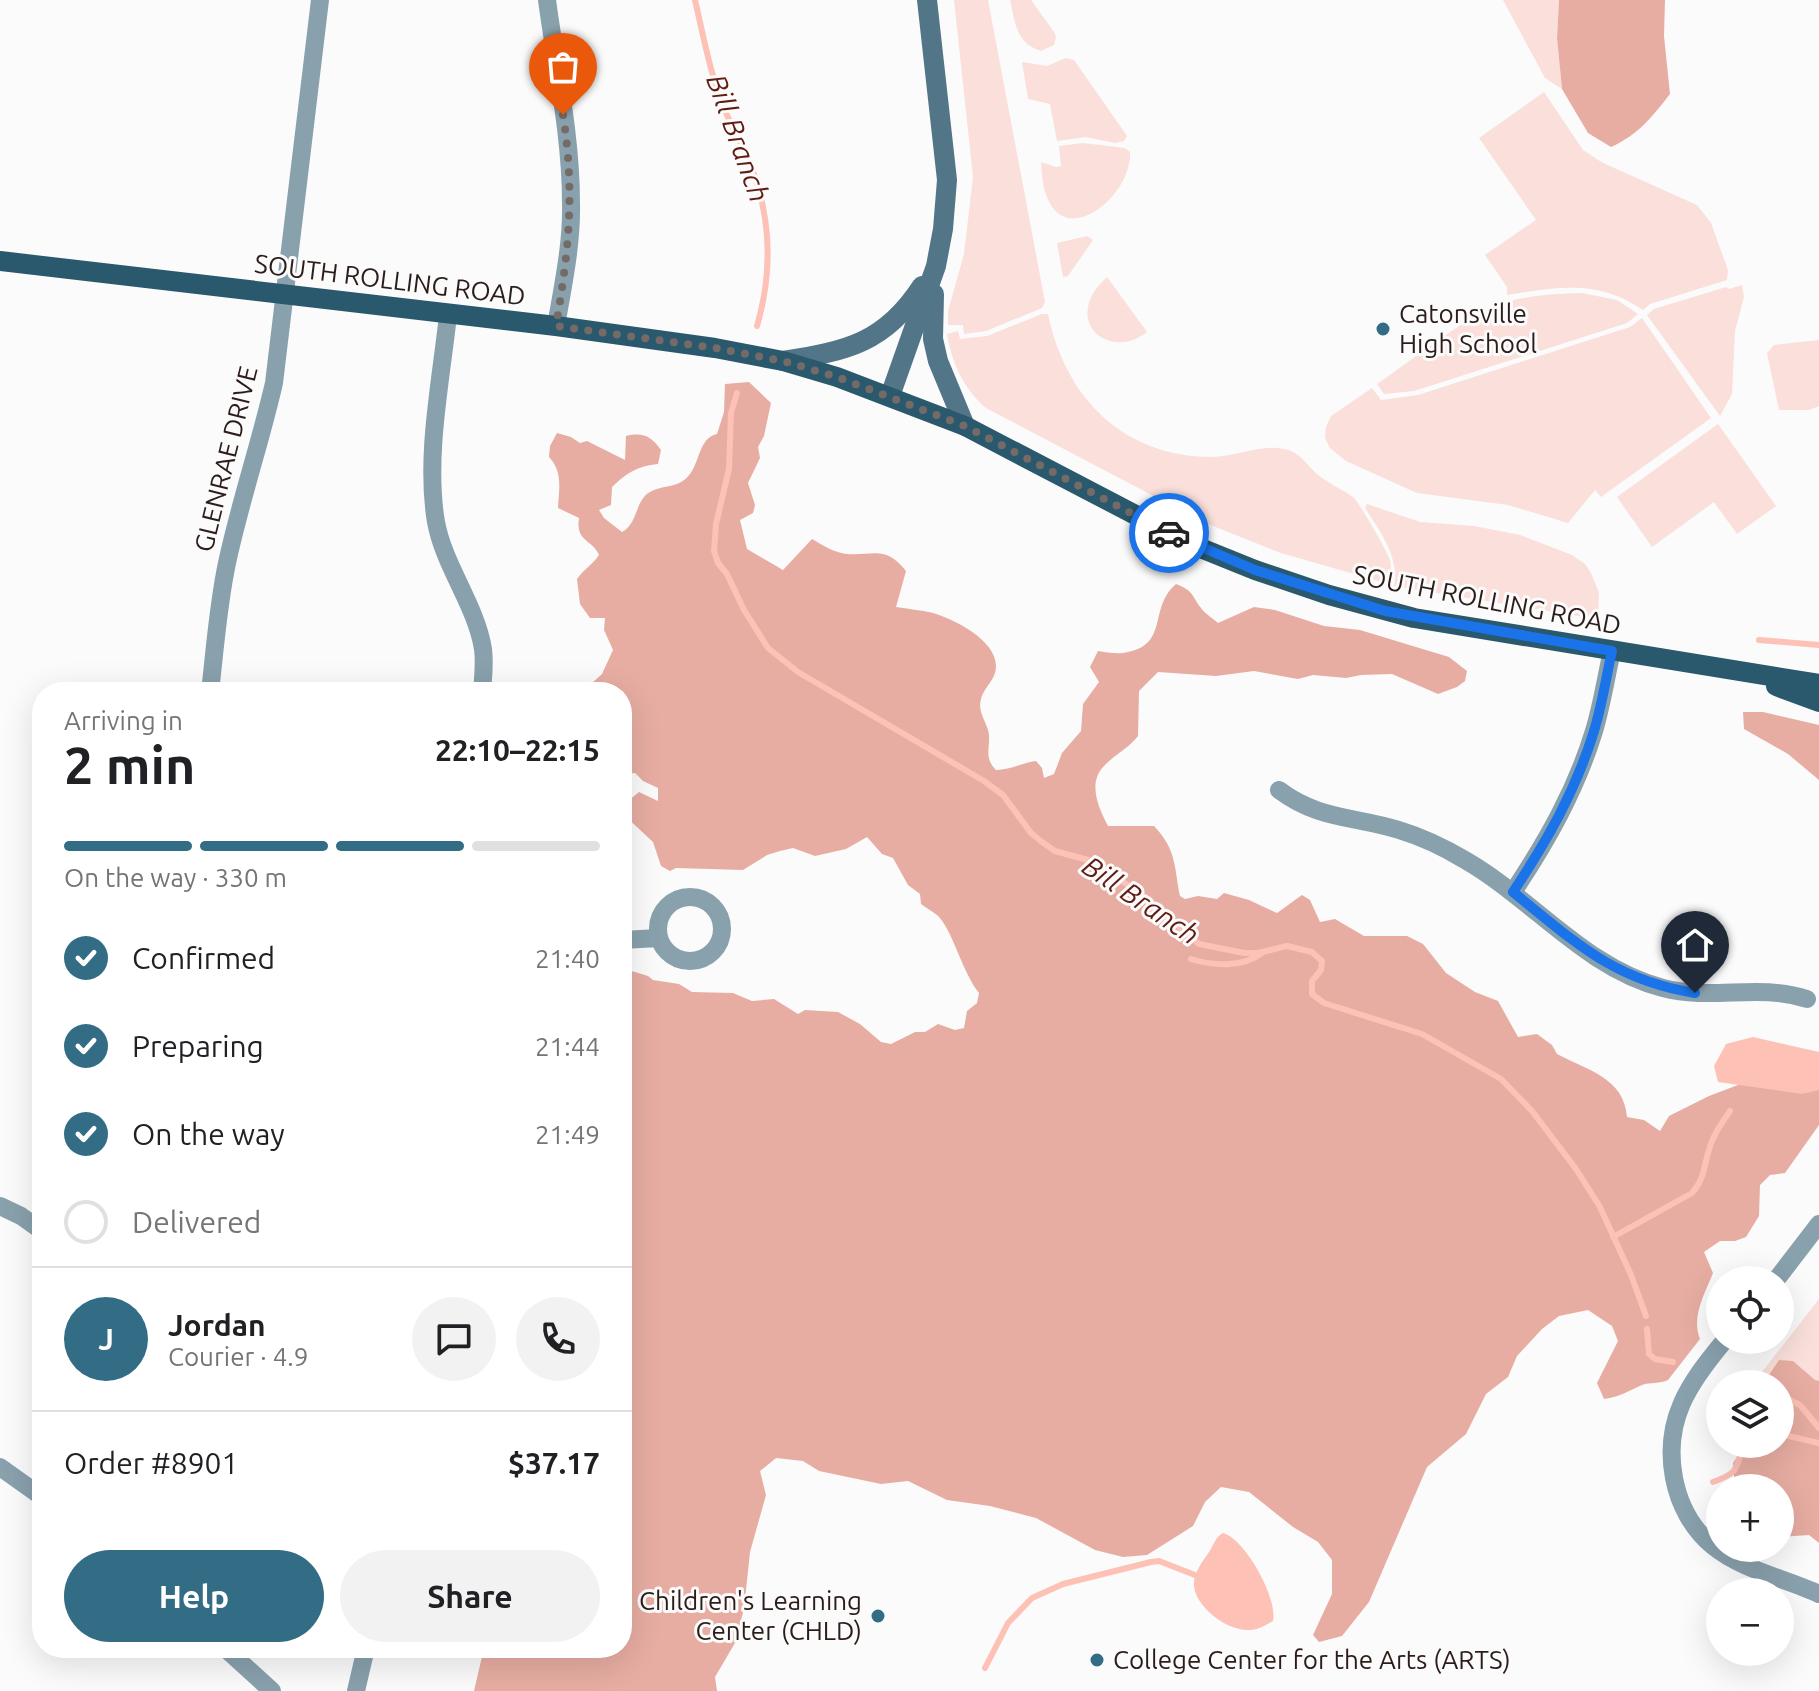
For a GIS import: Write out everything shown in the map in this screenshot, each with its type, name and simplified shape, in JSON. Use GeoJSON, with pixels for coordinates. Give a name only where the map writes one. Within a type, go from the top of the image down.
{"type":"FeatureCollection","features":[{"type":"Feature","properties":{"kind":"main road"},"geometry":{"type":"LineString","coordinates":[[927,0],[947,180],[936,266],[933,339],[938,361],[965,426]]}},
{"type":"Feature","properties":{"kind":"main road","name":"SOUTH ROLLING ROAD"},"geometry":{"type":"LineString","coordinates":[[0,261],[556,326],[715,348],[783,361],[890,396],[965,426],[1181,539],[1255,570],[1385,611],[1819,684]]}},
{"type":"Feature","properties":{"kind":"main road"},"geometry":{"type":"LineString","coordinates":[[783,361],[834,353],[872,338],[909,306],[936,266]]}},
{"type":"Feature","properties":{"kind":"main road"},"geometry":{"type":"LineString","coordinates":[[890,396],[936,266]]}},
{"type":"Feature","properties":{"kind":"main road"},"geometry":{"type":"LineString","coordinates":[[1735,671],[1819,702]]}},
{"type":"Feature","properties":{"kind":"street","name":"GLENRAE DRIVE"},"geometry":{"type":"LineString","coordinates":[[211,682],[226,567],[268,411],[320,0]]}},
{"type":"Feature","properties":{"kind":"street"},"geometry":{"type":"LineString","coordinates":[[547,0],[568,144],[571,203],[568,254],[556,326]]}},
{"type":"Feature","properties":{"kind":"street"},"geometry":{"type":"LineString","coordinates":[[448,315],[433,465],[433,497],[437,526],[482,646],[483,682]]}},
{"type":"Feature","properties":{"kind":"street"},"geometry":{"type":"LineString","coordinates":[[1513,892],[1562,812],[1581,770],[1595,728],[1612,651]]}},
{"type":"Feature","properties":{"kind":"street"},"geometry":{"type":"LineString","coordinates":[[1279,790],[1309,809],[1399,830],[1466,860],[1601,960],[1632,977],[1664,988],[1695,993],[1765,990],[1807,999]]}},
{"type":"Feature","properties":{"kind":"street"},"geometry":{"type":"LineString","coordinates":[[632,939],[659,938]]}},
{"type":"Feature","properties":{"kind":"street"},"geometry":{"type":"LineString","coordinates":[[0,1206],[32,1224]]}},
{"type":"Feature","properties":{"kind":"street"},"geometry":{"type":"LineString","coordinates":[[1787,1266],[1819,1224]]}},
{"type":"Feature","properties":{"kind":"street"},"geometry":{"type":"LineString","coordinates":[[1714,1354],[1692,1384],[1673,1425],[1671,1448],[1677,1490],[1684,1509],[1713,1546],[1733,1559],[1819,1594]]}},
{"type":"Feature","properties":{"kind":"street"},"geometry":{"type":"LineString","coordinates":[[0,1467],[32,1490]]}},
{"type":"Feature","properties":{"kind":"street"},"geometry":{"type":"LineString","coordinates":[[236,1658],[272,1691]]}},
{"type":"Feature","properties":{"kind":"street"},"geometry":{"type":"LineString","coordinates":[[356,1691],[364,1658]]}},
{"type":"Feature","properties":{"kind":"shaded area"},"geometry":{"type":"Polygon","coordinates":[[[954,0],[988,0],[1045,302],[1042,308],[986,331],[964,334],[963,325],[948,325],[948,311],[964,254],[973,177],[954,0]]]}},
{"type":"Feature","properties":{"kind":"shaded area"},"geometry":{"type":"Polygon","coordinates":[[[1010,0],[1031,0],[1054,32],[1054,45],[1041,51],[1026,43],[1015,24],[1010,0]]]}},
{"type":"Feature","properties":{"kind":"shaded area"},"geometry":{"type":"Polygon","coordinates":[[[1503,0],[1559,0],[1557,38],[1562,89],[1545,78],[1503,0]]]}},
{"type":"Feature","properties":{"kind":"shaded area"},"geometry":{"type":"Polygon","coordinates":[[[1559,0],[1665,0],[1664,36],[1670,94],[1637,131],[1611,147],[1588,133],[1562,89],[1557,38],[1559,0]]]}},
{"type":"Feature","properties":{"kind":"shaded area"},"geometry":{"type":"Polygon","coordinates":[[[1066,58],[1074,60],[1127,136],[1124,141],[1115,143],[1086,137],[1057,141],[1050,104],[1028,99],[1022,62],[1047,66],[1066,58]]]}},
{"type":"Feature","properties":{"kind":"shaded area"},"geometry":{"type":"Polygon","coordinates":[[[1544,92],[1583,150],[1603,163],[1697,205],[1711,223],[1728,270],[1727,280],[1650,304],[1643,310],[1610,293],[1577,288],[1507,295],[1507,287],[1485,255],[1536,220],[1479,138],[1544,92]]]}},
{"type":"Feature","properties":{"kind":"shaded area"},"geometry":{"type":"Polygon","coordinates":[[[1083,143],[1125,148],[1130,152],[1128,168],[1110,199],[1082,217],[1068,218],[1055,211],[1046,194],[1041,162],[1061,166],[1059,146],[1083,143]]]}},
{"type":"Feature","properties":{"kind":"shaded area"},"geometry":{"type":"Polygon","coordinates":[[[1087,236],[1093,240],[1068,276],[1063,277],[1057,243],[1087,236]]]}},
{"type":"Feature","properties":{"kind":"shaded area"},"geometry":{"type":"Polygon","coordinates":[[[1107,277],[1147,332],[1133,340],[1118,342],[1105,339],[1095,332],[1089,322],[1088,308],[1093,293],[1107,277]]]}},
{"type":"Feature","properties":{"kind":"shaded area"},"geometry":{"type":"Polygon","coordinates":[[[1742,285],[1744,297],[1735,331],[1732,394],[1720,416],[1647,315],[1654,309],[1742,285]]]}},
{"type":"Feature","properties":{"kind":"shaded area"},"geometry":{"type":"Polygon","coordinates":[[[1582,293],[1617,300],[1638,314],[1627,323],[1414,391],[1384,394],[1377,384],[1451,331],[1496,306],[1527,297],[1582,293]]]}},
{"type":"Feature","properties":{"kind":"shaded area"},"geometry":{"type":"Polygon","coordinates":[[[1048,314],[1056,344],[1084,396],[1103,417],[1125,434],[1180,454],[1212,457],[1266,448],[1289,450],[1321,477],[1353,497],[1390,560],[1389,584],[1281,553],[1203,522],[986,408],[960,374],[947,334],[958,331],[960,339],[987,336],[1048,314]]]}},
{"type":"Feature","properties":{"kind":"shaded area"},"geometry":{"type":"Polygon","coordinates":[[[1642,318],[1711,418],[1601,497],[1595,490],[1568,523],[1508,505],[1417,493],[1346,461],[1330,448],[1325,438],[1331,416],[1372,388],[1381,400],[1418,395],[1630,327],[1642,318]]]}},
{"type":"Feature","properties":{"kind":"shaded area"},"geometry":{"type":"Polygon","coordinates":[[[1819,340],[1819,406],[1809,410],[1779,410],[1767,353],[1774,345],[1819,340]]]}},
{"type":"Feature","properties":{"kind":"shaded area"},"geometry":{"type":"Polygon","coordinates":[[[749,382],[771,403],[764,436],[758,447],[760,458],[748,483],[755,505],[753,513],[740,520],[747,549],[783,570],[812,539],[847,554],[885,555],[906,571],[896,607],[933,613],[952,620],[982,639],[989,648],[996,666],[980,704],[989,735],[989,757],[996,770],[1036,761],[1042,768],[1044,778],[1054,774],[1062,753],[1081,731],[1083,704],[1099,682],[1090,667],[1098,651],[1123,653],[1147,643],[1153,635],[1162,604],[1176,584],[1189,591],[1218,623],[1254,607],[1275,610],[1324,626],[1360,630],[1449,657],[1467,671],[1465,681],[1438,694],[1392,674],[1346,678],[1313,675],[1298,679],[1254,671],[1216,676],[1158,672],[1139,691],[1138,736],[1104,766],[1095,788],[1108,826],[1154,826],[1167,843],[1180,896],[1185,899],[1198,896],[1217,899],[1224,893],[1277,913],[1302,895],[1310,900],[1320,922],[1335,919],[1364,936],[1407,936],[1423,944],[1446,973],[1475,992],[1498,1001],[1518,1037],[1537,1034],[1552,1045],[1557,1054],[1603,1077],[1619,1093],[1627,1117],[1644,1120],[1660,1131],[1669,1116],[1709,1096],[1819,1054],[1819,1125],[1785,1173],[1770,1175],[1760,1185],[1759,1216],[1746,1237],[1720,1241],[1704,1252],[1710,1266],[1706,1266],[1706,1290],[1698,1314],[1700,1339],[1668,1380],[1642,1385],[1604,1399],[1597,1383],[1618,1341],[1612,1326],[1588,1310],[1559,1316],[1542,1329],[1517,1356],[1508,1377],[1486,1394],[1466,1434],[1427,1467],[1369,1602],[1342,1636],[1319,1642],[1313,1635],[1332,1594],[1332,1560],[1318,1542],[1293,1527],[1249,1492],[1221,1487],[1205,1502],[1193,1526],[1147,1555],[1123,1557],[1095,1550],[1036,1518],[990,1506],[947,1500],[908,1481],[881,1484],[819,1471],[803,1461],[776,1458],[760,1471],[766,1495],[750,1552],[744,1609],[735,1643],[715,1677],[717,1691],[474,1691],[482,1658],[632,1658],[632,971],[653,980],[679,984],[692,992],[733,993],[752,1001],[774,999],[798,1014],[805,1010],[838,1012],[860,1024],[881,1042],[891,1044],[938,1024],[955,1030],[964,1028],[967,1011],[977,1003],[979,993],[942,921],[921,904],[920,894],[908,885],[893,858],[882,854],[867,837],[846,849],[815,856],[793,848],[780,851],[743,870],[676,868],[670,871],[661,866],[653,842],[632,822],[632,798],[639,792],[658,801],[658,788],[632,773],[632,682],[593,682],[602,674],[613,650],[604,630],[605,618],[590,618],[580,604],[577,579],[599,555],[582,536],[579,518],[558,508],[559,481],[549,457],[550,446],[557,433],[580,443],[587,441],[625,460],[626,436],[642,435],[657,445],[661,450],[658,464],[638,468],[623,478],[612,487],[611,505],[599,510],[622,532],[631,524],[645,496],[686,479],[703,445],[717,434],[724,412],[725,384],[749,382]]]}},
{"type":"Feature","properties":{"kind":"shaded area"},"geometry":{"type":"Polygon","coordinates":[[[1718,424],[1776,506],[1737,534],[1714,502],[1652,547],[1617,497],[1718,424]]]}},
{"type":"Feature","properties":{"kind":"shaded area"},"geometry":{"type":"Polygon","coordinates":[[[1367,504],[1420,522],[1474,526],[1520,535],[1572,555],[1585,564],[1591,573],[1599,593],[1598,616],[1590,618],[1394,586],[1391,555],[1365,508],[1367,504]]]}},
{"type":"Feature","properties":{"kind":"shaded area"},"geometry":{"type":"Polygon","coordinates":[[[1743,712],[1763,712],[1819,725],[1819,780],[1788,754],[1744,729],[1743,712]]]}},
{"type":"Feature","properties":{"kind":"shaded area"},"geometry":{"type":"Polygon","coordinates":[[[1753,1037],[1819,1052],[1819,1090],[1802,1094],[1718,1082],[1714,1066],[1726,1044],[1753,1037]]]}},
{"type":"Feature","properties":{"kind":"shaded area"},"geometry":{"type":"Polygon","coordinates":[[[1819,1299],[1819,1485],[1793,1458],[1794,1370],[1763,1370],[1776,1354],[1794,1354],[1794,1331],[1819,1299]]]}},
{"type":"Feature","properties":{"kind":"shaded area"},"geometry":{"type":"Polygon","coordinates":[[[1779,1360],[1793,1361],[1819,1381],[1819,1543],[1809,1535],[1794,1536],[1794,1474],[1734,1474],[1733,1463],[1736,1458],[1794,1458],[1794,1370],[1772,1370],[1779,1360]]]}},
{"type":"Feature","properties":{"kind":"shaded area"},"geometry":{"type":"Polygon","coordinates":[[[1223,1533],[1250,1557],[1270,1598],[1273,1621],[1259,1628],[1242,1630],[1224,1623],[1207,1610],[1196,1594],[1196,1573],[1216,1539],[1223,1533]]]}},
{"type":"Feature","properties":{"kind":"waterway","name":"Bill Branch"},"geometry":{"type":"LineString","coordinates":[[695,0],[717,89],[750,163],[766,223],[766,285],[757,326]]}},
{"type":"Feature","properties":{"kind":"waterway","name":"Bill Branch"},"geometry":{"type":"LineString","coordinates":[[737,393],[731,413],[729,469],[716,524],[714,551],[744,610],[768,648],[798,672],[984,781],[1003,795],[1031,833],[1042,842],[1055,851],[1088,860],[1139,892],[1199,944],[1244,953],[1287,946],[1312,952],[1322,961],[1321,970],[1312,981],[1312,994],[1324,1003],[1422,1034],[1501,1079],[1532,1111],[1600,1207],[1646,1316]]}},
{"type":"Feature","properties":{"kind":"waterway"},"geometry":{"type":"LineString","coordinates":[[1759,640],[1819,645]]}},
{"type":"Feature","properties":{"kind":"waterway"},"geometry":{"type":"LineString","coordinates":[[1191,959],[1228,964],[1246,961],[1262,953]]}},
{"type":"Feature","properties":{"kind":"waterway"},"geometry":{"type":"LineString","coordinates":[[1613,1237],[1692,1193],[1700,1180],[1715,1135],[1730,1111]]}},
{"type":"Feature","properties":{"kind":"waterway","name":"Bill Branch"},"geometry":{"type":"LineString","coordinates":[[1647,1329],[1649,1354],[1655,1359],[1673,1362]]}},
{"type":"Feature","properties":{"kind":"waterway","name":"Bill Branch"},"geometry":{"type":"LineString","coordinates":[[1794,1402],[1819,1428]]}},
{"type":"Feature","properties":{"kind":"waterway"},"geometry":{"type":"LineString","coordinates":[[1794,1437],[1819,1443]]}},
{"type":"Feature","properties":{"kind":"waterway"},"geometry":{"type":"LineString","coordinates":[[1730,1474],[1740,1458]]}},
{"type":"Feature","properties":{"kind":"waterway"},"geometry":{"type":"LineString","coordinates":[[985,1668],[1008,1623],[1032,1598],[1063,1584],[1159,1561],[1195,1575]]}},
{"type":"Feature","properties":{"kind":"way so far"},"geometry":{"type":"LineString","coordinates":[[563,115],[571,203],[568,254],[556,326],[715,348],[783,361],[837,377],[965,426],[1169,533]]}},
{"type":"Feature","properties":{"kind":"place","name":"Catonsville High School"},"geometry":{"type":"Point","coordinates":[1383,329]}},
{"type":"Feature","properties":{"kind":"place","name":"Children's Learning Center (CHLD)"},"geometry":{"type":"Point","coordinates":[878,1616]}},
{"type":"Feature","properties":{"kind":"place","name":"College Center for the Arts (ARTS)"},"geometry":{"type":"Point","coordinates":[1097,1660]}},
{"type":"Feature","properties":{"kind":"route"},"geometry":{"type":"LineString","coordinates":[[1169,533],[1255,570],[1385,611],[1612,651],[1595,728],[1581,770],[1562,812],[1513,892],[1601,960],[1632,977],[1664,988],[1695,993]]}}]}
